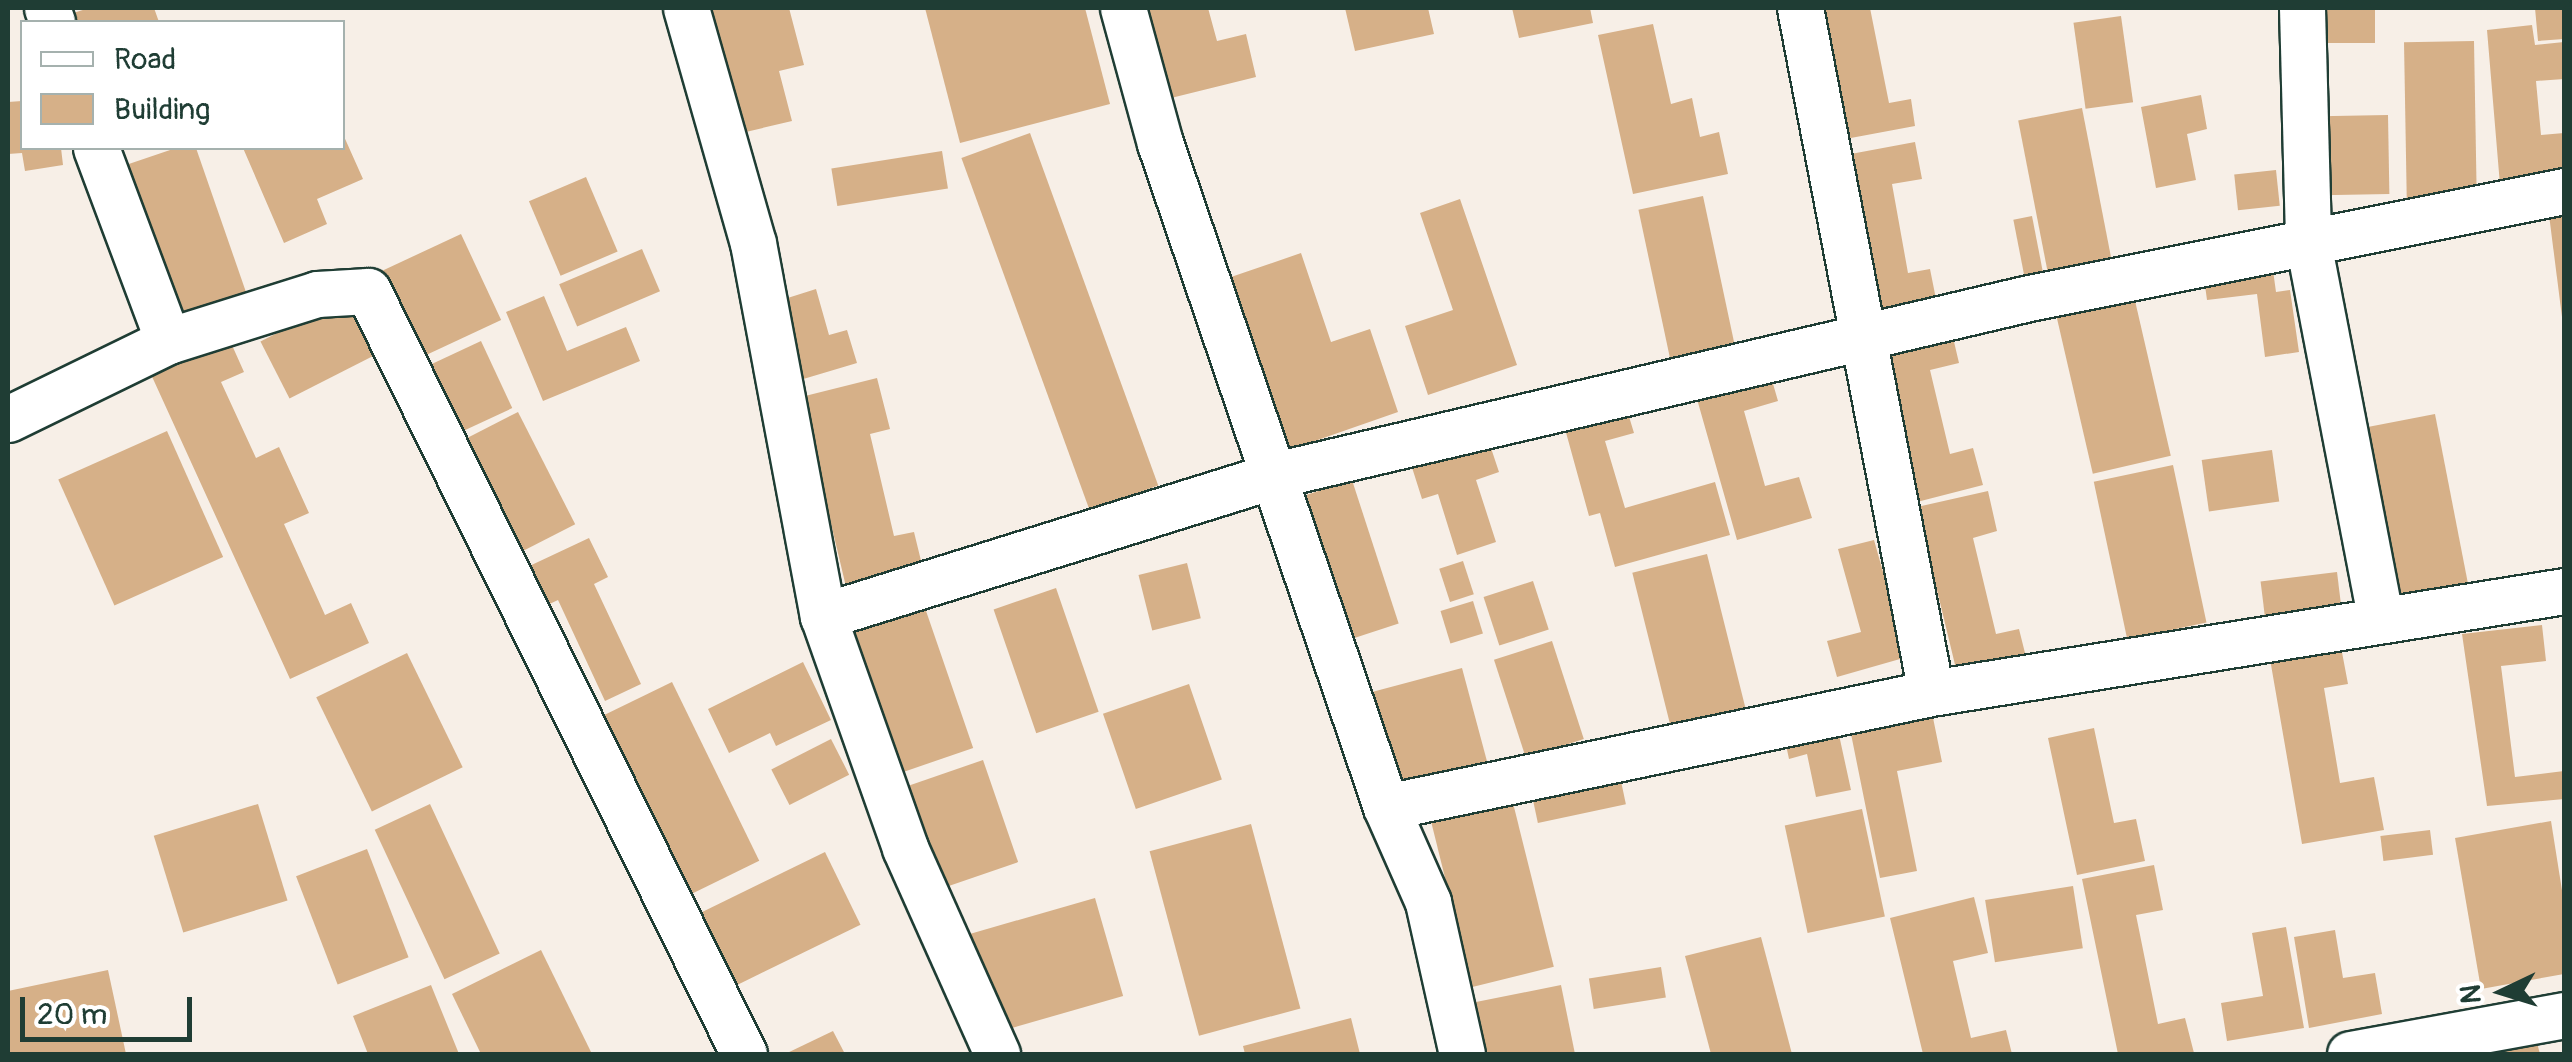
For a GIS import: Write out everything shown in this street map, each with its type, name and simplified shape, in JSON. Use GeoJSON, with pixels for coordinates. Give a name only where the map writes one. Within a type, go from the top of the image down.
{"type":"FeatureCollection","features":[{"type":"Feature","properties":{"kind":"street"},"geometry":{"type":"LineString","coordinates":[[686,8],[753,242],[823,616],[906,848],[998,1054]]}},
{"type":"Feature","properties":{"kind":"street"},"geometry":{"type":"LineString","coordinates":[[1124,8],[1160,143],[1386,807],[1428,902],[1462,1054]]}},
{"type":"Feature","properties":{"kind":"street"},"geometry":{"type":"LineString","coordinates":[[1800,8],[1931,694]]}},
{"type":"Feature","properties":{"kind":"street"},"geometry":{"type":"LineString","coordinates":[[2302,8],[2308,242],[2382,620]]}},
{"type":"Feature","properties":{"kind":"street"},"geometry":{"type":"LineString","coordinates":[[97,150],[168,341]]}},
{"type":"Feature","properties":{"kind":"street"},"geometry":{"type":"LineString","coordinates":[[823,616],[1275,476],[2029,298],[2564,191]]}},
{"type":"Feature","properties":{"kind":"street"},"geometry":{"type":"LineString","coordinates":[[8,419],[168,341],[318,294],[368,291],[744,1054]]}},
{"type":"Feature","properties":{"kind":"street"},"geometry":{"type":"LineString","coordinates":[[1386,807],[1931,694],[2564,591]]}},
{"type":"Feature","properties":{"kind":"street"},"geometry":{"type":"LineString","coordinates":[[2350,1054],[2564,1014]]}},
{"type":"Feature","properties":{"kind":"building"},"geometry":{"type":"Polygon","coordinates":[[[89,8],[154,8],[158,20],[66,20],[64,16],[89,8]]]}},
{"type":"Feature","properties":{"kind":"building"},"geometry":{"type":"Polygon","coordinates":[[[701,8],[789,8],[804,65],[779,71],[792,121],[733,135],[701,8]]]}},
{"type":"Feature","properties":{"kind":"building"},"geometry":{"type":"Polygon","coordinates":[[[925,8],[1085,8],[1110,104],[960,143],[925,8]]]}},
{"type":"Feature","properties":{"kind":"building"},"geometry":{"type":"Polygon","coordinates":[[[1148,8],[1208,8],[1217,41],[1246,34],[1256,77],[1171,98],[1148,8]]]}},
{"type":"Feature","properties":{"kind":"building"},"geometry":{"type":"Polygon","coordinates":[[[1345,8],[1428,8],[1434,34],[1355,51],[1345,8]]]}},
{"type":"Feature","properties":{"kind":"building"},"geometry":{"type":"Polygon","coordinates":[[[1512,8],[1590,8],[1593,23],[1519,38],[1512,8]]]}},
{"type":"Feature","properties":{"kind":"building"},"geometry":{"type":"Polygon","coordinates":[[[1814,8],[1870,8],[1889,103],[1911,99],[1915,126],[1840,140],[1814,8]]]}},
{"type":"Feature","properties":{"kind":"building"},"geometry":{"type":"Polygon","coordinates":[[[2315,8],[2375,8],[2375,43],[2315,43],[2315,8]]]}},
{"type":"Feature","properties":{"kind":"building"},"geometry":{"type":"Polygon","coordinates":[[[2535,8],[2564,8],[2564,39],[2538,41],[2535,8]]]}},
{"type":"Feature","properties":{"kind":"building"},"geometry":{"type":"Polygon","coordinates":[[[2121,16],[2133,102],[2086,109],[2073,23],[2121,16]]]}},
{"type":"Feature","properties":{"kind":"building"},"geometry":{"type":"Polygon","coordinates":[[[1653,24],[1671,104],[1692,98],[1700,137],[1719,132],[1728,174],[1633,194],[1598,35],[1653,24]]]}},
{"type":"Feature","properties":{"kind":"building"},"geometry":{"type":"Polygon","coordinates":[[[2532,25],[2535,45],[2564,42],[2564,79],[2536,81],[2541,135],[2564,133],[2564,180],[2500,185],[2487,30],[2532,25]]]}},
{"type":"Feature","properties":{"kind":"building"},"geometry":{"type":"Polygon","coordinates":[[[2474,41],[2477,204],[2407,205],[2404,42],[2474,41]]]}},
{"type":"Feature","properties":{"kind":"building"},"geometry":{"type":"Polygon","coordinates":[[[2201,95],[2207,129],[2187,134],[2196,180],[2156,188],[2141,107],[2201,95]]]}},
{"type":"Feature","properties":{"kind":"building"},"geometry":{"type":"Polygon","coordinates":[[[20,101],[20,150],[61,150],[63,165],[25,171],[22,153],[8,154],[8,102],[20,101]]]}},
{"type":"Feature","properties":{"kind":"building"},"geometry":{"type":"Polygon","coordinates":[[[2082,108],[2112,263],[2048,275],[2018,120],[2082,108]]]}},
{"type":"Feature","properties":{"kind":"building"},"geometry":{"type":"Polygon","coordinates":[[[2388,115],[2389,194],[2321,195],[2320,116],[2388,115]]]}},
{"type":"Feature","properties":{"kind":"building"},"geometry":{"type":"Polygon","coordinates":[[[1030,133],[1158,485],[1090,510],[961,158],[1030,133]]]}},
{"type":"Feature","properties":{"kind":"building"},"geometry":{"type":"Polygon","coordinates":[[[345,139],[363,179],[317,199],[327,224],[284,243],[244,150],[345,150],[345,139]]]}},
{"type":"Feature","properties":{"kind":"building"},"geometry":{"type":"Polygon","coordinates":[[[1915,142],[1922,179],[1892,184],[1908,273],[1930,269],[1937,304],[1870,317],[1840,156],[1915,142]]]}},
{"type":"Feature","properties":{"kind":"building"},"geometry":{"type":"Polygon","coordinates":[[[170,150],[197,150],[247,295],[171,322],[117,168],[170,150]]]}},
{"type":"Feature","properties":{"kind":"building"},"geometry":{"type":"Polygon","coordinates":[[[942,151],[948,189],[837,206],[831,169],[942,151]]]}},
{"type":"Feature","properties":{"kind":"building"},"geometry":{"type":"Polygon","coordinates":[[[2276,170],[2280,206],[2238,210],[2234,174],[2276,170]]]}},
{"type":"Feature","properties":{"kind":"building"},"geometry":{"type":"Polygon","coordinates":[[[586,177],[618,252],[561,276],[529,201],[586,177]]]}},
{"type":"Feature","properties":{"kind":"building"},"geometry":{"type":"Polygon","coordinates":[[[1703,196],[1734,344],[1670,357],[1638,210],[1703,196]]]}},
{"type":"Feature","properties":{"kind":"building"},"geometry":{"type":"Polygon","coordinates":[[[1460,199],[1517,365],[1428,395],[1405,326],[1453,310],[1420,213],[1460,199]]]}},
{"type":"Feature","properties":{"kind":"building"},"geometry":{"type":"Polygon","coordinates":[[[2564,205],[2564,317],[2562,317],[2548,207],[2564,205]]]}},
{"type":"Feature","properties":{"kind":"building"},"geometry":{"type":"Polygon","coordinates":[[[2032,216],[2043,275],[2025,279],[2013,220],[2032,216]]]}},
{"type":"Feature","properties":{"kind":"building"},"geometry":{"type":"Polygon","coordinates":[[[461,234],[501,320],[419,359],[379,272],[461,234]]]}},
{"type":"Feature","properties":{"kind":"building"},"geometry":{"type":"Polygon","coordinates":[[[642,249],[660,291],[577,327],[559,284],[642,249]]]}},
{"type":"Feature","properties":{"kind":"building"},"geometry":{"type":"Polygon","coordinates":[[[1301,253],[1331,342],[1370,329],[1398,412],[1289,450],[1231,277],[1301,253]]]}},
{"type":"Feature","properties":{"kind":"building"},"geometry":{"type":"Polygon","coordinates":[[[2272,263],[2276,292],[2290,290],[2299,352],[2265,357],[2257,294],[2207,300],[2203,271],[2272,263]]]}},
{"type":"Feature","properties":{"kind":"building"},"geometry":{"type":"Polygon","coordinates":[[[816,289],[829,335],[847,330],[857,363],[800,380],[775,302],[816,289]]]}},
{"type":"Feature","properties":{"kind":"building"},"geometry":{"type":"Polygon","coordinates":[[[2133,292],[2171,456],[2093,474],[2055,310],[2133,292]]]}},
{"type":"Feature","properties":{"kind":"building"},"geometry":{"type":"Polygon","coordinates":[[[544,296],[567,351],[626,327],[640,361],[543,401],[506,312],[544,296]]]}},
{"type":"Feature","properties":{"kind":"building"},"geometry":{"type":"Polygon","coordinates":[[[346,298],[375,355],[290,399],[260,342],[346,298]]]}},
{"type":"Feature","properties":{"kind":"building"},"geometry":{"type":"Polygon","coordinates":[[[1951,329],[1959,363],[1930,370],[1950,454],[1973,448],[1983,485],[1913,503],[1876,347],[1951,329]]]}},
{"type":"Feature","properties":{"kind":"building"},"geometry":{"type":"Polygon","coordinates":[[[227,334],[244,372],[221,382],[256,458],[279,447],[309,513],[284,524],[325,615],[351,603],[369,643],[290,679],[149,370],[227,334]]]}},
{"type":"Feature","properties":{"kind":"building"},"geometry":{"type":"Polygon","coordinates":[[[481,341],[512,408],[459,433],[428,366],[481,341]]]}},
{"type":"Feature","properties":{"kind":"building"},"geometry":{"type":"Polygon","coordinates":[[[1769,370],[1778,401],[1744,411],[1765,486],[1799,477],[1812,518],[1737,540],[1695,392],[1769,370]]]}},
{"type":"Feature","properties":{"kind":"building"},"geometry":{"type":"Polygon","coordinates":[[[877,378],[890,429],[870,434],[894,536],[914,532],[924,573],[847,591],[801,397],[877,378]]]}},
{"type":"Feature","properties":{"kind":"building"},"geometry":{"type":"Polygon","coordinates":[[[1624,400],[1634,433],[1605,441],[1625,508],[1715,482],[1730,535],[1615,567],[1600,513],[1589,516],[1562,418],[1624,400]]]}},
{"type":"Feature","properties":{"kind":"building"},"geometry":{"type":"Polygon","coordinates":[[[518,412],[575,524],[520,552],[463,440],[518,412]]]}},
{"type":"Feature","properties":{"kind":"building"},"geometry":{"type":"Polygon","coordinates":[[[2435,414],[2469,588],[2391,603],[2357,429],[2435,414]]]}},
{"type":"Feature","properties":{"kind":"building"},"geometry":{"type":"Polygon","coordinates":[[[167,431],[223,557],[114,605],[58,479],[167,431]]]}},
{"type":"Feature","properties":{"kind":"building"},"geometry":{"type":"Polygon","coordinates":[[[1486,433],[1499,472],[1476,480],[1496,542],[1457,555],[1438,494],[1422,499],[1409,458],[1486,433]]]}},
{"type":"Feature","properties":{"kind":"building"},"geometry":{"type":"Polygon","coordinates":[[[2272,450],[2279,501],[2209,511],[2202,460],[2272,450]]]}},
{"type":"Feature","properties":{"kind":"building"},"geometry":{"type":"Polygon","coordinates":[[[2173,465],[2206,622],[2127,639],[2094,482],[2173,465]]]}},
{"type":"Feature","properties":{"kind":"building"},"geometry":{"type":"Polygon","coordinates":[[[1352,480],[1399,624],[1348,640],[1302,496],[1352,480]]]}},
{"type":"Feature","properties":{"kind":"building"},"geometry":{"type":"Polygon","coordinates":[[[1988,491],[1997,531],[1973,538],[1996,634],[2019,629],[2026,657],[1957,673],[1917,507],[1988,491]]]}},
{"type":"Feature","properties":{"kind":"building"},"geometry":{"type":"Polygon","coordinates":[[[589,538],[608,577],[594,584],[641,684],[605,701],[558,600],[541,608],[523,569],[589,538]]]}},
{"type":"Feature","properties":{"kind":"building"},"geometry":{"type":"Polygon","coordinates":[[[1874,540],[1907,657],[1837,677],[1827,641],[1861,632],[1838,549],[1874,540]]]}},
{"type":"Feature","properties":{"kind":"building"},"geometry":{"type":"Polygon","coordinates":[[[1707,554],[1747,714],[1672,733],[1632,573],[1707,554]]]}},
{"type":"Feature","properties":{"kind":"building"},"geometry":{"type":"Polygon","coordinates":[[[1463,561],[1474,594],[1450,602],[1439,569],[1463,561]]]}},
{"type":"Feature","properties":{"kind":"building"},"geometry":{"type":"Polygon","coordinates":[[[1187,563],[1201,618],[1152,630],[1138,575],[1187,563]]]}},
{"type":"Feature","properties":{"kind":"building"},"geometry":{"type":"Polygon","coordinates":[[[2337,572],[2342,611],[2265,620],[2261,581],[2337,572]]]}},
{"type":"Feature","properties":{"kind":"building"},"geometry":{"type":"Polygon","coordinates":[[[1533,581],[1549,630],[1499,646],[1484,597],[1533,581]]]}},
{"type":"Feature","properties":{"kind":"building"},"geometry":{"type":"Polygon","coordinates":[[[1056,588],[1099,712],[1036,733],[994,609],[1056,588]]]}},
{"type":"Feature","properties":{"kind":"building"},"geometry":{"type":"Polygon","coordinates":[[[1473,601],[1483,634],[1450,643],[1440,611],[1473,601]]]}},
{"type":"Feature","properties":{"kind":"building"},"geometry":{"type":"Polygon","coordinates":[[[925,608],[973,748],[898,774],[849,634],[925,608]]]}},
{"type":"Feature","properties":{"kind":"building"},"geometry":{"type":"Polygon","coordinates":[[[2542,625],[2546,661],[2501,666],[2515,777],[2564,771],[2564,799],[2487,806],[2462,634],[2542,625]]]}},
{"type":"Feature","properties":{"kind":"building"},"geometry":{"type":"Polygon","coordinates":[[[1552,641],[1584,739],[1526,758],[1494,660],[1552,641]]]}},
{"type":"Feature","properties":{"kind":"building"},"geometry":{"type":"Polygon","coordinates":[[[2341,647],[2348,684],[2324,688],[2340,783],[2374,777],[2384,830],[2302,844],[2270,659],[2341,647]]]}},
{"type":"Feature","properties":{"kind":"building"},"geometry":{"type":"Polygon","coordinates":[[[407,653],[463,767],[372,811],[316,697],[407,653]]]}},
{"type":"Feature","properties":{"kind":"building"},"geometry":{"type":"Polygon","coordinates":[[[803,662],[831,720],[776,746],[770,733],[729,753],[708,709],[803,662]]]}},
{"type":"Feature","properties":{"kind":"building"},"geometry":{"type":"Polygon","coordinates":[[[1462,668],[1489,767],[1396,792],[1369,693],[1462,668]]]}},
{"type":"Feature","properties":{"kind":"building"},"geometry":{"type":"Polygon","coordinates":[[[672,682],[759,861],[684,898],[597,719],[672,682]]]}},
{"type":"Feature","properties":{"kind":"building"},"geometry":{"type":"Polygon","coordinates":[[[1189,684],[1222,779],[1136,809],[1103,714],[1189,684]]]}},
{"type":"Feature","properties":{"kind":"building"},"geometry":{"type":"Polygon","coordinates":[[[1930,703],[1942,762],[1897,771],[1917,871],[1880,878],[1848,719],[1930,703]]]}},
{"type":"Feature","properties":{"kind":"building"},"geometry":{"type":"Polygon","coordinates":[[[1836,721],[1851,790],[1816,797],[1807,754],[1789,759],[1783,731],[1836,721]]]}},
{"type":"Feature","properties":{"kind":"building"},"geometry":{"type":"Polygon","coordinates":[[[2094,728],[2114,823],[2136,819],[2145,861],[2077,875],[2048,738],[2094,728]]]}},
{"type":"Feature","properties":{"kind":"building"},"geometry":{"type":"Polygon","coordinates":[[[831,739],[849,775],[789,805],[771,769],[831,739]]]}},
{"type":"Feature","properties":{"kind":"building"},"geometry":{"type":"Polygon","coordinates":[[[983,760],[1018,862],[935,891],[900,789],[983,760]]]}},
{"type":"Feature","properties":{"kind":"building"},"geometry":{"type":"Polygon","coordinates":[[[1618,767],[1626,804],[1538,823],[1530,786],[1618,767]]]}},
{"type":"Feature","properties":{"kind":"building"},"geometry":{"type":"Polygon","coordinates":[[[1511,795],[1554,967],[1472,987],[1429,815],[1511,795]]]}},
{"type":"Feature","properties":{"kind":"building"},"geometry":{"type":"Polygon","coordinates":[[[258,804],[288,901],[183,932],[154,836],[258,804]]]}},
{"type":"Feature","properties":{"kind":"building"},"geometry":{"type":"Polygon","coordinates":[[[430,804],[500,954],[444,979],[375,830],[430,804]]]}},
{"type":"Feature","properties":{"kind":"building"},"geometry":{"type":"Polygon","coordinates":[[[1862,809],[1885,917],[1808,933],[1785,825],[1862,809]]]}},
{"type":"Feature","properties":{"kind":"building"},"geometry":{"type":"Polygon","coordinates":[[[2551,821],[2564,903],[2564,974],[2481,989],[2455,838],[2551,821]]]}},
{"type":"Feature","properties":{"kind":"building"},"geometry":{"type":"Polygon","coordinates":[[[1251,824],[1300,1008],[1199,1036],[1150,851],[1251,824]]]}},
{"type":"Feature","properties":{"kind":"building"},"geometry":{"type":"Polygon","coordinates":[[[2430,830],[2433,855],[2383,861],[2380,836],[2430,830]]]}},
{"type":"Feature","properties":{"kind":"building"},"geometry":{"type":"Polygon","coordinates":[[[367,849],[409,957],[338,985],[296,876],[367,849]]]}},
{"type":"Feature","properties":{"kind":"building"},"geometry":{"type":"Polygon","coordinates":[[[825,852],[861,925],[727,990],[692,917],[825,852]]]}},
{"type":"Feature","properties":{"kind":"building"},"geometry":{"type":"Polygon","coordinates":[[[2154,865],[2163,910],[2136,915],[2158,1024],[2185,1018],[2194,1053],[2118,1054],[2082,879],[2154,865]]]}},
{"type":"Feature","properties":{"kind":"building"},"geometry":{"type":"Polygon","coordinates":[[[2073,886],[2083,948],[1995,962],[1985,900],[2073,886]]]}},
{"type":"Feature","properties":{"kind":"building"},"geometry":{"type":"Polygon","coordinates":[[[1974,897],[1988,953],[1953,961],[1971,1038],[2006,1030],[2012,1054],[1923,1054],[1890,918],[1974,897]]]}},
{"type":"Feature","properties":{"kind":"building"},"geometry":{"type":"Polygon","coordinates":[[[1095,898],[1123,996],[995,1033],[967,935],[1095,898]]]}},
{"type":"Feature","properties":{"kind":"building"},"geometry":{"type":"Polygon","coordinates":[[[2286,927],[2304,1028],[2227,1041],[2221,1003],[2263,996],[2252,933],[2286,927]]]}},
{"type":"Feature","properties":{"kind":"building"},"geometry":{"type":"Polygon","coordinates":[[[2335,930],[2343,978],[2375,973],[2382,1014],[2309,1028],[2294,937],[2335,930]]]}},
{"type":"Feature","properties":{"kind":"building"},"geometry":{"type":"Polygon","coordinates":[[[1761,937],[1792,1054],[1711,1054],[1685,956],[1761,937]]]}},
{"type":"Feature","properties":{"kind":"building"},"geometry":{"type":"Polygon","coordinates":[[[541,950],[592,1054],[481,1054],[452,994],[541,950]]]}},
{"type":"Feature","properties":{"kind":"building"},"geometry":{"type":"Polygon","coordinates":[[[1661,967],[1666,998],[1594,1009],[1589,978],[1661,967]]]}},
{"type":"Feature","properties":{"kind":"building"},"geometry":{"type":"Polygon","coordinates":[[[108,970],[126,1054],[8,1054],[8,991],[108,970]]]}},
{"type":"Feature","properties":{"kind":"building"},"geometry":{"type":"Polygon","coordinates":[[[431,985],[459,1054],[368,1054],[353,1016],[431,985]]]}},
{"type":"Feature","properties":{"kind":"building"},"geometry":{"type":"Polygon","coordinates":[[[1561,985],[1575,1054],[1487,1054],[1476,1002],[1561,985]]]}},
{"type":"Feature","properties":{"kind":"building"},"geometry":{"type":"Polygon","coordinates":[[[1351,1018],[1360,1054],[1245,1054],[1243,1046],[1351,1018]]]}},
{"type":"Feature","properties":{"kind":"building"},"geometry":{"type":"Polygon","coordinates":[[[2533,1028],[2540,1054],[2454,1054],[2533,1028]]]}},
{"type":"Feature","properties":{"kind":"building"},"geometry":{"type":"Polygon","coordinates":[[[833,1031],[845,1054],[785,1054],[833,1031]]]}}]}
